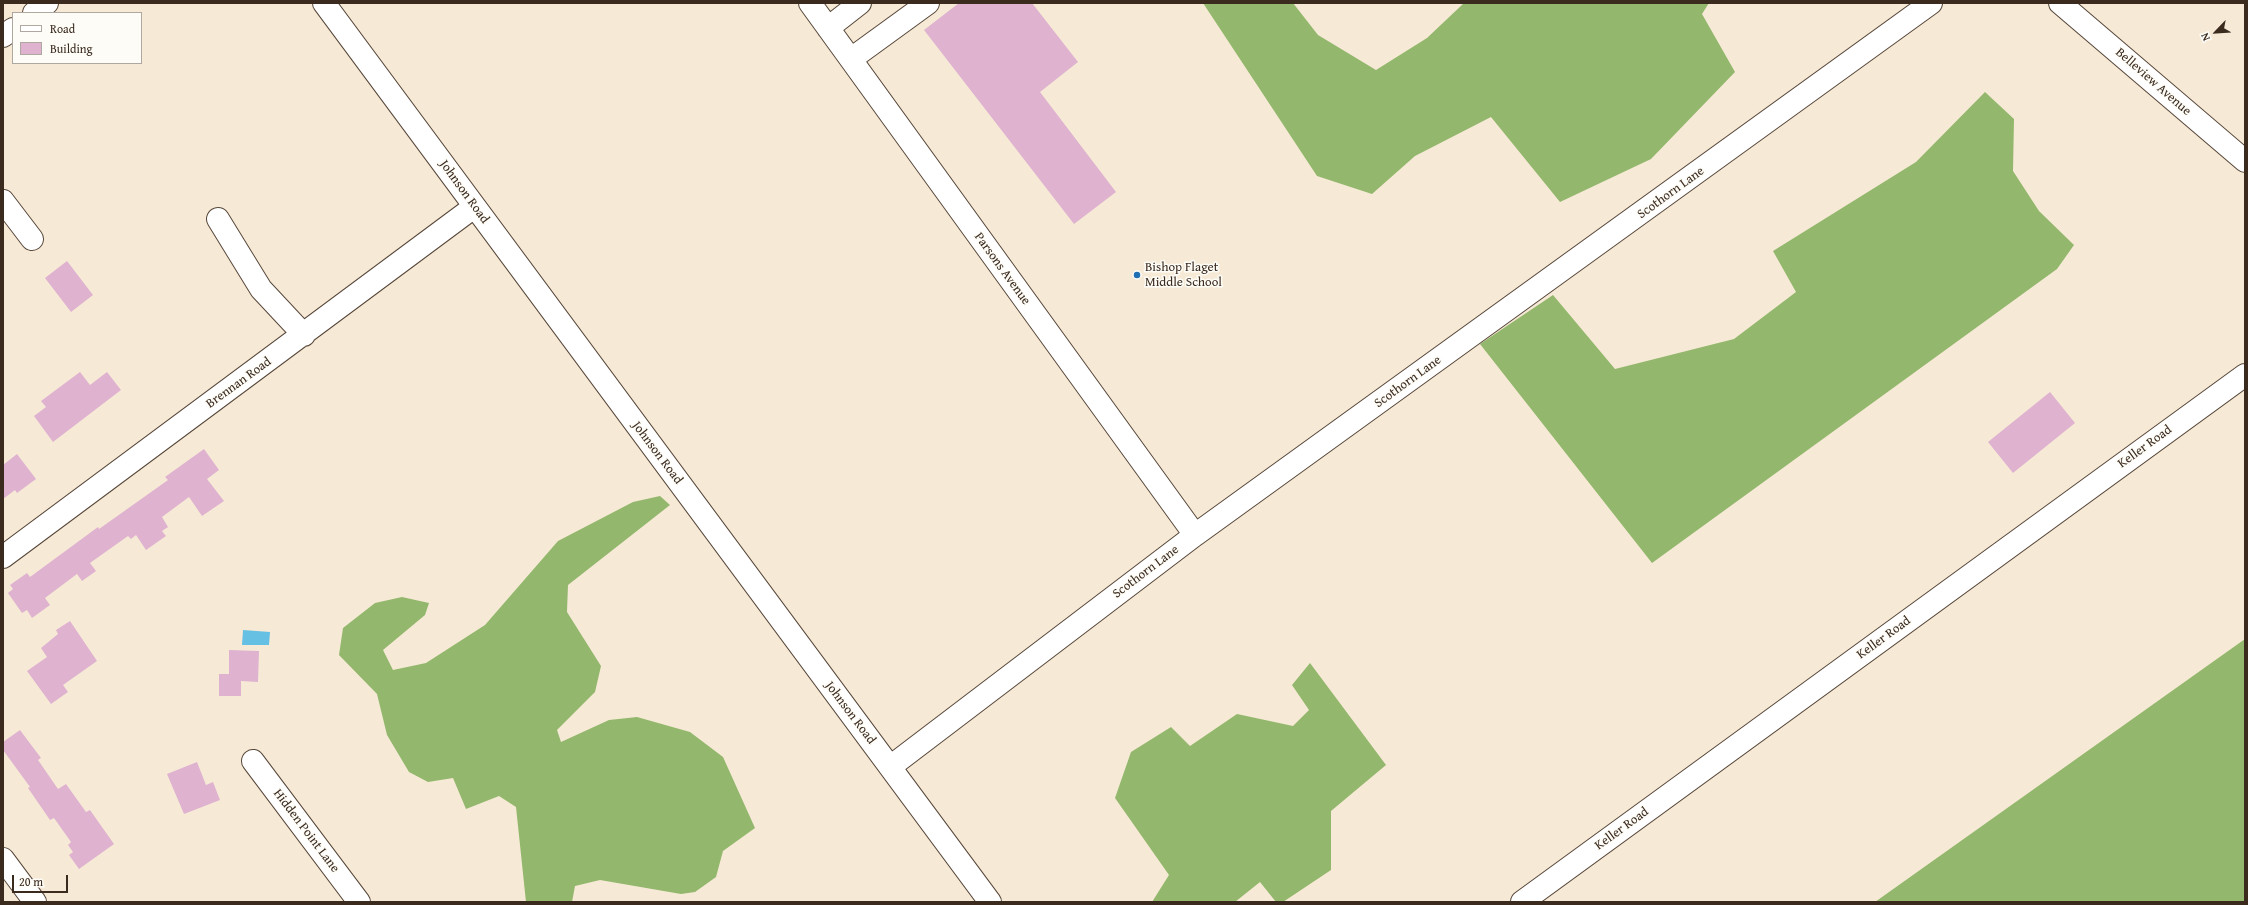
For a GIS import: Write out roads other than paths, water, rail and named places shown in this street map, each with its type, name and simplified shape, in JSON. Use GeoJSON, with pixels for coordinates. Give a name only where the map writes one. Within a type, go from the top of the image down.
{"type":"FeatureCollection","features":[{"type":"Feature","properties":{"kind":"street"},"geometry":{"type":"LineString","coordinates":[[35,12],[47,3]]}},
{"type":"Feature","properties":{"kind":"street","name":"Johnson Road"},"geometry":{"type":"LineString","coordinates":[[324,3],[990,902]]}},
{"type":"Feature","properties":{"kind":"street","name":"Parsons Avenue"},"geometry":{"type":"LineString","coordinates":[[810,3],[1195,535]]}},
{"type":"Feature","properties":{"kind":"street"},"geometry":{"type":"LineString","coordinates":[[828,28],[860,3]]}},
{"type":"Feature","properties":{"kind":"street"},"geometry":{"type":"LineString","coordinates":[[851,59],[928,3]]}},
{"type":"Feature","properties":{"kind":"street","name":"Scothorn Lane"},"geometry":{"type":"LineString","coordinates":[[890,767],[1195,535],[1931,3]]}},
{"type":"Feature","properties":{"kind":"street","name":"Belleview Avenue"},"geometry":{"type":"LineString","coordinates":[[2060,3],[2245,161]]}},
{"type":"Feature","properties":{"kind":"street"},"geometry":{"type":"LineString","coordinates":[[3,36],[12,29]]}},
{"type":"Feature","properties":{"kind":"street"},"geometry":{"type":"LineString","coordinates":[[3,201],[32,239]]}},
{"type":"Feature","properties":{"kind":"street","name":"Brennan Road"},"geometry":{"type":"LineString","coordinates":[[3,557],[304,335],[474,207]]}},
{"type":"Feature","properties":{"kind":"street"},"geometry":{"type":"LineString","coordinates":[[218,219],[261,289],[304,335]]}},
{"type":"Feature","properties":{"kind":"street","name":"Keller Road"},"geometry":{"type":"LineString","coordinates":[[1522,902],[2245,375]]}},
{"type":"Feature","properties":{"kind":"street","name":"Hidden Point Lane"},"geometry":{"type":"LineString","coordinates":[[253,761],[359,902]]}},
{"type":"Feature","properties":{"kind":"street"},"geometry":{"type":"LineString","coordinates":[[3,859],[35,902]]}},
{"type":"Feature","properties":{"kind":"water"},"geometry":{"type":"Polygon","coordinates":[[[243,630],[270,632],[269,645],[242,645],[243,630]]]}},
{"type":"Feature","properties":{"kind":"place","name":"Bishop Flaget Middle School"},"geometry":{"type":"Point","coordinates":[1137,275]}}]}
